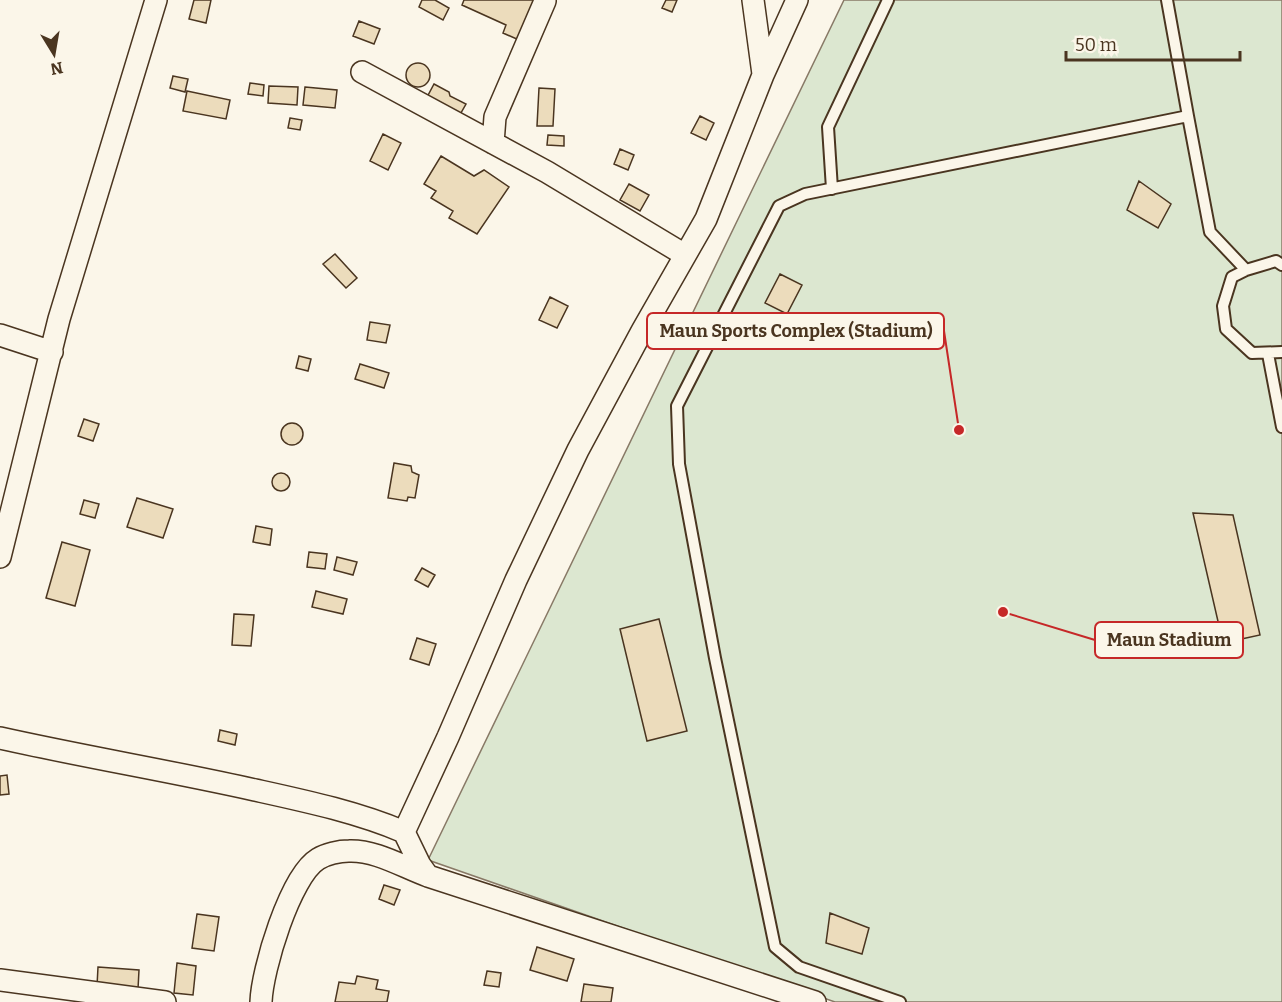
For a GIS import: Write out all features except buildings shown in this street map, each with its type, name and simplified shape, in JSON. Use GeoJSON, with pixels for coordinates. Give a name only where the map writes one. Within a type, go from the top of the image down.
{"type":"FeatureCollection","features":[{"type":"Feature","properties":{"kind":"street"},"geometry":{"type":"LineString","coordinates":[[0,557],[59,319],[156,0]]}},
{"type":"Feature","properties":{"kind":"street"},"geometry":{"type":"LineString","coordinates":[[753,0],[764,75]]}},
{"type":"Feature","properties":{"kind":"street"},"geometry":{"type":"LineString","coordinates":[[404,832],[453,727],[516,580],[574,460],[706,219],[797,0]]}},
{"type":"Feature","properties":{"kind":"street"},"geometry":{"type":"LineString","coordinates":[[493,143],[495,117],[545,2]]}},
{"type":"Feature","properties":{"kind":"street"},"geometry":{"type":"LineString","coordinates":[[362,72],[547,172],[685,255]]}},
{"type":"Feature","properties":{"kind":"street"},"geometry":{"type":"LineString","coordinates":[[0,335],[52,352]]}},
{"type":"Feature","properties":{"kind":"street"},"geometry":{"type":"LineString","coordinates":[[0,738],[286,797],[382,823],[404,832],[428,876]]}},
{"type":"Feature","properties":{"kind":"street"},"geometry":{"type":"LineString","coordinates":[[261,1002],[268,966],[280,925],[296,885],[317,860],[339,852],[364,851],[428,876],[815,1002]]}},
{"type":"Feature","properties":{"kind":"street"},"geometry":{"type":"LineString","coordinates":[[0,980],[165,1002]]}},
{"type":"Feature","properties":{"kind":"lane"},"geometry":{"type":"LineString","coordinates":[[832,189],[828,127],[888,0]]}},
{"type":"Feature","properties":{"kind":"lane"},"geometry":{"type":"LineString","coordinates":[[1167,0],[1210,232],[1245,270]]}},
{"type":"Feature","properties":{"kind":"lane"},"geometry":{"type":"LineString","coordinates":[[900,1002],[799,967],[775,947],[715,658],[679,464],[677,406],[779,206],[805,194],[1188,116]]}},
{"type":"Feature","properties":{"kind":"lane"},"geometry":{"type":"LineString","coordinates":[[1282,265],[1276,261],[1245,270],[1232,277],[1223,306],[1226,329],[1252,353],[1282,352]]}},
{"type":"Feature","properties":{"kind":"lane"},"geometry":{"type":"LineString","coordinates":[[1268,354],[1282,427]]}},
{"type":"Feature","properties":{"kind":"green space"},"geometry":{"type":"Polygon","coordinates":[[[844,0],[1282,0],[1282,1002],[835,1002],[428,860],[844,0]]]}},
{"type":"Feature","properties":{"kind":"place","name":"Maun Sports Complex (Stadium)"},"geometry":{"type":"Point","coordinates":[959,430]}},
{"type":"Feature","properties":{"kind":"place","name":"Maun Stadium"},"geometry":{"type":"Point","coordinates":[1003,612]}}]}
